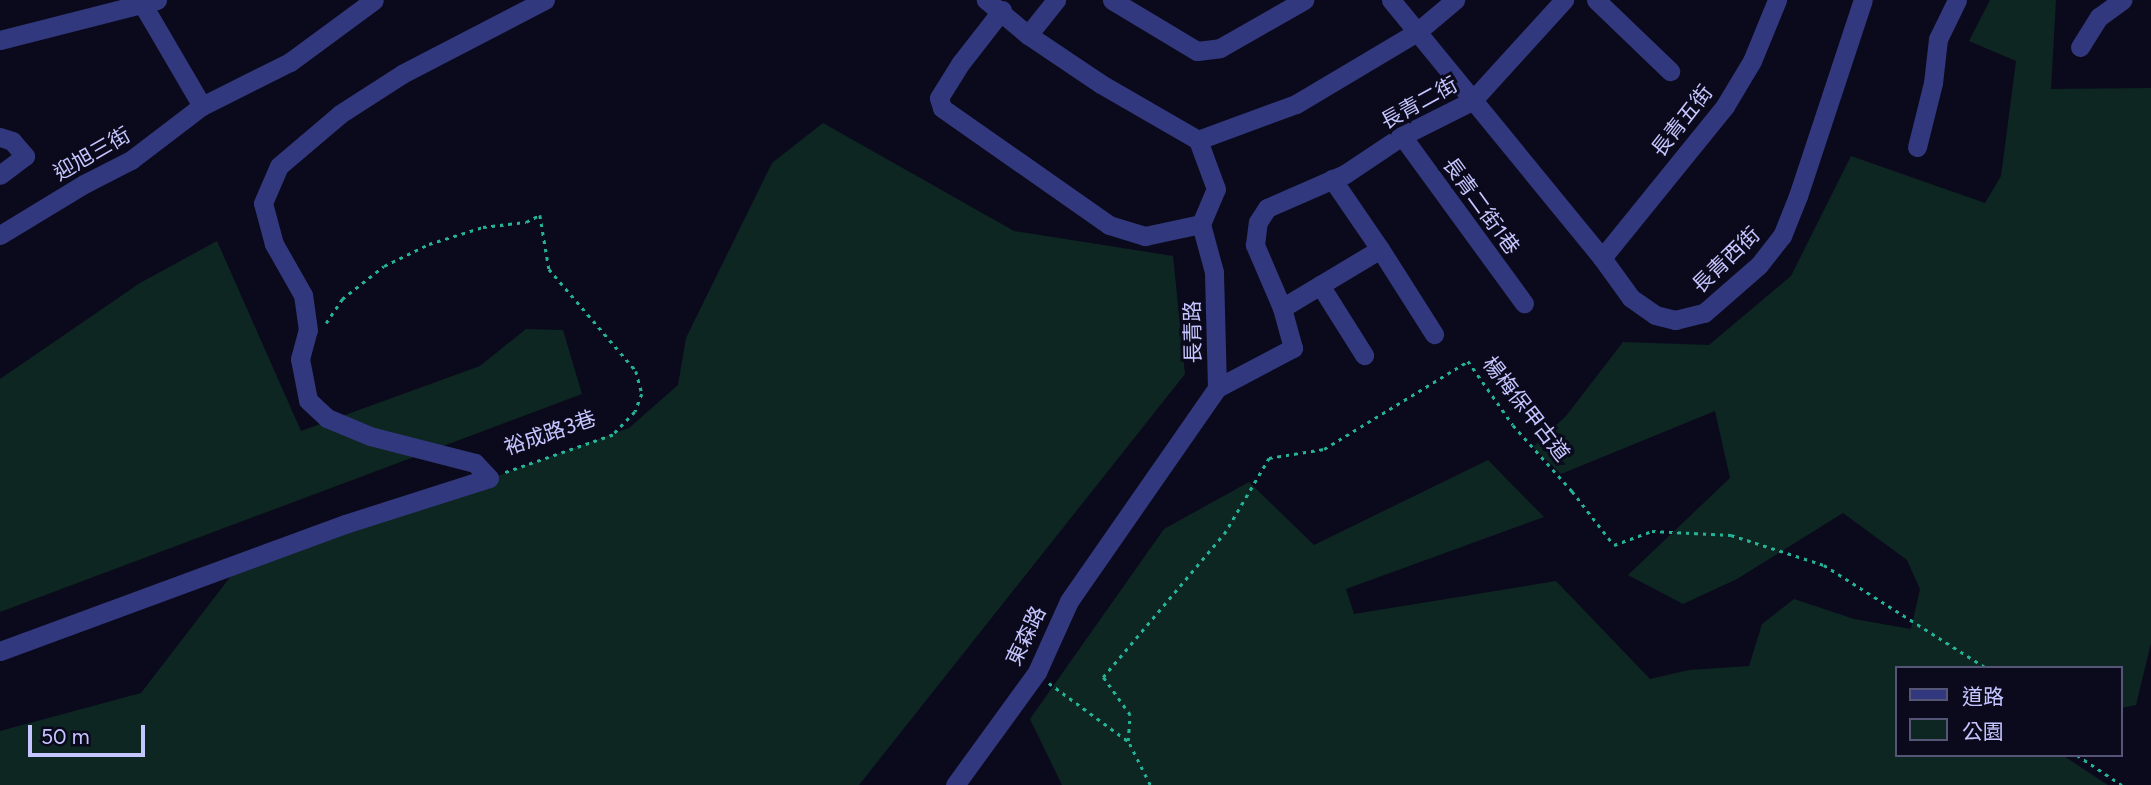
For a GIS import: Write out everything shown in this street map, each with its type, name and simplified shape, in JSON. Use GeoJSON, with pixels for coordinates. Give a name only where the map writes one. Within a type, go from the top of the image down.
{"type":"FeatureCollection","features":[{"type":"Feature","properties":{"kind":"street","name":"迎旭三街"},"geometry":{"type":"LineString","coordinates":[[0,235],[84,184],[131,160],[202,106],[290,62],[374,0]]}},
{"type":"Feature","properties":{"kind":"street"},"geometry":{"type":"LineString","coordinates":[[489,478],[475,463],[370,436],[327,418],[308,400],[300,359],[308,330],[303,295],[274,244],[263,203],[279,166],[366,96],[457,44],[545,0]]}},
{"type":"Feature","properties":{"kind":"street"},"geometry":{"type":"LineString","coordinates":[[1028,35],[1056,0]]}},
{"type":"Feature","properties":{"kind":"street"},"geometry":{"type":"LineString","coordinates":[[1112,0],[1197,51],[1220,48],[1304,0]]}},
{"type":"Feature","properties":{"kind":"street","name":"長青西街"},"geometry":{"type":"LineString","coordinates":[[1391,0],[1602,258],[1631,298],[1655,316],[1675,320],[1704,313],[1759,265],[1782,236],[1798,196],[1863,0]]}},
{"type":"Feature","properties":{"kind":"street"},"geometry":{"type":"LineString","coordinates":[[1198,140],[1296,104],[1417,32],[1455,0]]}},
{"type":"Feature","properties":{"kind":"street","name":"長青二街"},"geometry":{"type":"LineString","coordinates":[[1282,308],[1255,244],[1258,222],[1267,208],[1332,179],[1402,136],[1472,102],[1564,0]]}},
{"type":"Feature","properties":{"kind":"street"},"geometry":{"type":"LineString","coordinates":[[1597,0],[1670,71]]}},
{"type":"Feature","properties":{"kind":"street","name":"長青五街"},"geometry":{"type":"LineString","coordinates":[[1602,258],[1725,106],[1752,61],[1777,0]]}},
{"type":"Feature","properties":{"kind":"street"},"geometry":{"type":"LineString","coordinates":[[1917,147],[1933,83],[1938,39],[1957,0]]}},
{"type":"Feature","properties":{"kind":"street"},"geometry":{"type":"LineString","coordinates":[[2080,47],[2099,17],[2122,0]]}},
{"type":"Feature","properties":{"kind":"street"},"geometry":{"type":"LineString","coordinates":[[0,40],[150,2],[202,106]]}},
{"type":"Feature","properties":{"kind":"street"},"geometry":{"type":"LineString","coordinates":[[994,5],[1028,35],[1101,84],[1198,140],[1216,189],[1201,225],[1145,236],[1109,225],[942,108],[939,98],[994,5]]}},
{"type":"Feature","properties":{"kind":"street","name":"長青二街1巷"},"geometry":{"type":"LineString","coordinates":[[1402,136],[1524,303]]}},
{"type":"Feature","properties":{"kind":"street"},"geometry":{"type":"LineString","coordinates":[[0,137],[12,141],[25,156],[0,175]]}},
{"type":"Feature","properties":{"kind":"street"},"geometry":{"type":"LineString","coordinates":[[1332,179],[1434,334]]}},
{"type":"Feature","properties":{"kind":"street","name":"長青路"},"geometry":{"type":"LineString","coordinates":[[1137,506],[1217,388],[1214,272],[1201,225]]}},
{"type":"Feature","properties":{"kind":"street"},"geometry":{"type":"LineString","coordinates":[[1217,388],[1293,348],[1282,308],[1380,249]]}},
{"type":"Feature","properties":{"kind":"street"},"geometry":{"type":"LineString","coordinates":[[1320,285],[1364,355]]}},
{"type":"Feature","properties":{"kind":"street","name":"裕成路3巷"},"geometry":{"type":"LineString","coordinates":[[0,651],[345,524],[489,478]]}},
{"type":"Feature","properties":{"kind":"street","name":"東森路"},"geometry":{"type":"LineString","coordinates":[[955,785],[1037,672],[1069,601],[1137,506]]}},
{"type":"Feature","properties":{"kind":"path","name":"裕成路3巷"},"geometry":{"type":"LineString","coordinates":[[308,330],[323,328],[342,299],[384,266],[429,244],[483,227],[526,222],[540,215],[549,269],[636,371],[642,394],[635,412],[613,435],[489,478]]}},
{"type":"Feature","properties":{"kind":"path","name":"楊梅保甲古道"},"geometry":{"type":"LineString","coordinates":[[1150,785],[1128,741],[1130,715],[1103,677],[1224,534],[1269,458],[1325,449],[1468,362],[1513,425],[1572,491],[1614,545],[1652,531],[1731,535],[1824,565],[1983,666]]}},
{"type":"Feature","properties":{"kind":"path"},"geometry":{"type":"LineString","coordinates":[[1037,672],[1128,741]]}},
{"type":"Feature","properties":{"kind":"path"},"geometry":{"type":"LineString","coordinates":[[2080,757],[2122,785]]}},
{"type":"Feature","properties":{"kind":"green space"},"geometry":{"type":"Polygon","coordinates":[[[1990,0],[2056,0],[2051,89],[2151,88],[2151,643],[2136,705],[2123,708],[2123,666],[1896,666],[1896,757],[2065,757],[2108,785],[1062,785],[1030,719],[1164,529],[1249,482],[1314,545],[1488,460],[1544,517],[1346,589],[1354,614],[1556,581],[1650,679],[1689,670],[1749,666],[1762,624],[1794,599],[1854,619],[1911,629],[1920,589],[1907,560],[1843,513],[1737,579],[1683,604],[1628,575],[1730,478],[1715,411],[1561,474],[1533,447],[1566,416],[1623,342],[1709,345],[1791,276],[1851,156],[1985,203],[2001,176],[2016,61],[1969,41],[1990,0]]]}},
{"type":"Feature","properties":{"kind":"green space"},"geometry":{"type":"Polygon","coordinates":[[[823,123],[1014,231],[1173,256],[1185,374],[859,785],[0,785],[0,731],[141,693],[234,572],[629,428],[678,385],[686,338],[772,163],[823,123]]]}},
{"type":"Feature","properties":{"kind":"green space"},"geometry":{"type":"Polygon","coordinates":[[[217,241],[301,431],[480,366],[526,329],[563,330],[582,394],[0,612],[0,379],[140,283],[217,241]]]}}]}
